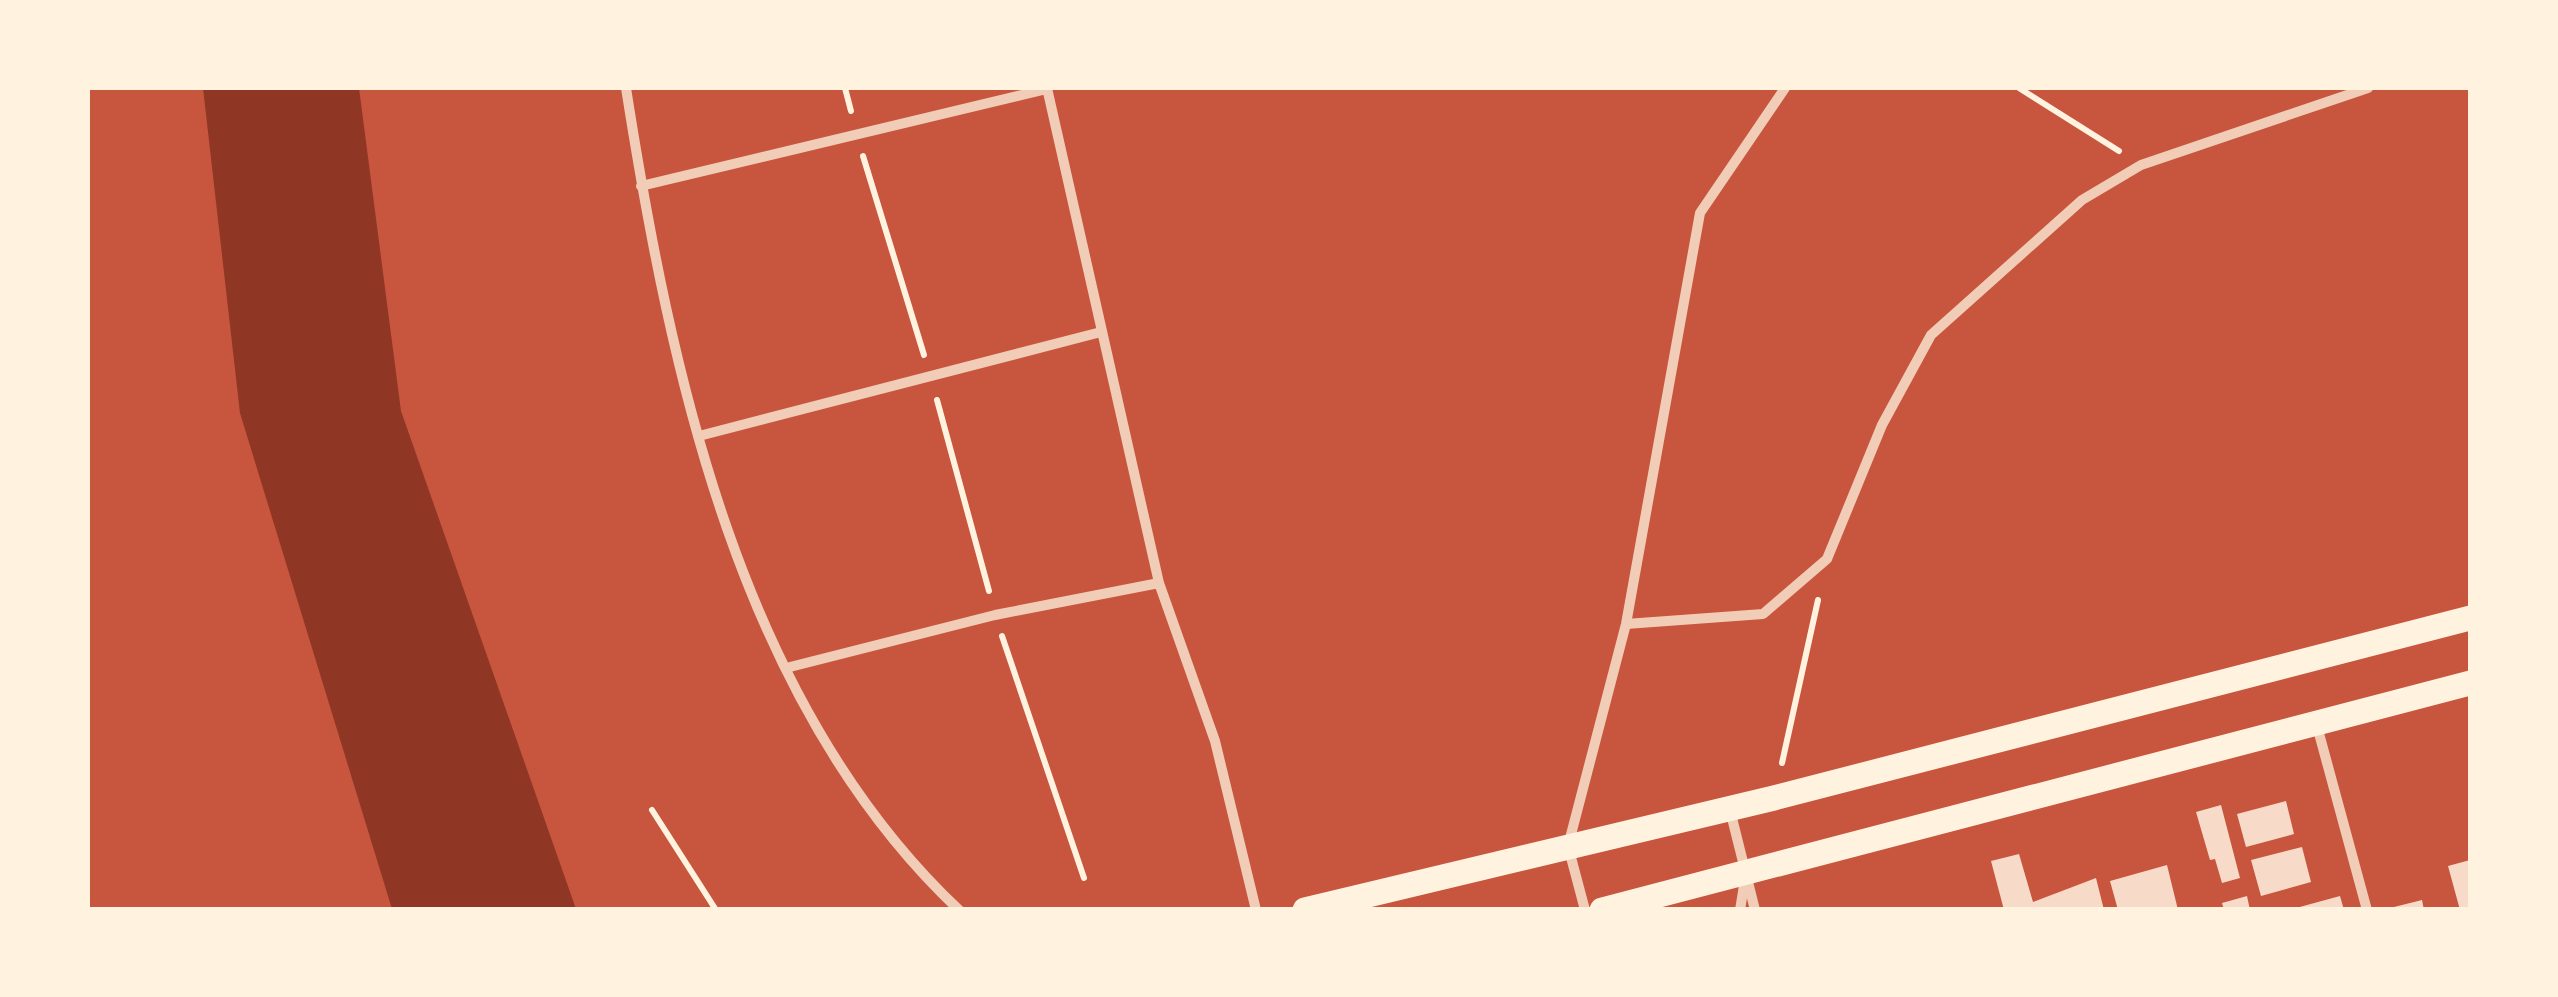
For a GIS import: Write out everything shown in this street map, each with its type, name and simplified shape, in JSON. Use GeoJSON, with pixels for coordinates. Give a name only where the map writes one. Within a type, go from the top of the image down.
{"type":"FeatureCollection","features":[{"type":"Feature","properties":{"kind":"main road"},"geometry":{"type":"LineString","coordinates":[[1306,910],[1774,798],[2470,618]]}},
{"type":"Feature","properties":{"kind":"main road"},"geometry":{"type":"LineString","coordinates":[[1602,910],[2470,683]]}},
{"type":"Feature","properties":{"kind":"street"},"geometry":{"type":"LineString","coordinates":[[626,88],[642,186],[699,436],[736,556],[815,730],[912,865],[959,910]]}},
{"type":"Feature","properties":{"kind":"street"},"geometry":{"type":"LineString","coordinates":[[642,186],[1047,88],[1159,583],[1214,742],[1256,910]]}},
{"type":"Feature","properties":{"kind":"street"},"geometry":{"type":"LineString","coordinates":[[1585,910],[1568,846],[1626,624],[1700,213],[1786,88]]}},
{"type":"Feature","properties":{"kind":"street"},"geometry":{"type":"LineString","coordinates":[[1626,624],[1763,614],[1826,559],[1882,425],[1930,335],[2082,200],[2141,165],[2368,88]]}},
{"type":"Feature","properties":{"kind":"street"},"geometry":{"type":"LineString","coordinates":[[699,436],[1101,332]]}},
{"type":"Feature","properties":{"kind":"street"},"geometry":{"type":"LineString","coordinates":[[786,668],[995,615],[1159,583]]}},
{"type":"Feature","properties":{"kind":"street"},"geometry":{"type":"LineString","coordinates":[[2317,726],[2367,910]]}},
{"type":"Feature","properties":{"kind":"street"},"geometry":{"type":"LineString","coordinates":[[1730,808],[1755,910]]}},
{"type":"Feature","properties":{"kind":"street"},"geometry":{"type":"LineString","coordinates":[[1740,910],[1746,873]]}},
{"type":"Feature","properties":{"kind":"path"},"geometry":{"type":"LineString","coordinates":[[845,88],[931,376],[995,615],[1084,878]]}},
{"type":"Feature","properties":{"kind":"path"},"geometry":{"type":"LineString","coordinates":[[2019,88],[2141,165]]}},
{"type":"Feature","properties":{"kind":"path"},"geometry":{"type":"LineString","coordinates":[[1774,798],[1826,559]]}},
{"type":"Feature","properties":{"kind":"path"},"geometry":{"type":"LineString","coordinates":[[652,810],[716,910]]}},
{"type":"Feature","properties":{"kind":"shaded area"},"geometry":{"type":"Polygon","coordinates":[[[203,88],[359,88],[401,411],[576,909],[392,909],[240,413],[203,88]]]}},
{"type":"Feature","properties":{"kind":"building"},"geometry":{"type":"Polygon","coordinates":[[[2286,801],[2294,834],[2246,847],[2237,814],[2286,801]]]}},
{"type":"Feature","properties":{"kind":"building"},"geometry":{"type":"Polygon","coordinates":[[[2221,805],[2240,878],[2222,883],[2215,859],[2210,860],[2196,812],[2221,805]]]}},
{"type":"Feature","properties":{"kind":"building"},"geometry":{"type":"Polygon","coordinates":[[[2302,847],[2311,882],[2261,896],[2251,860],[2302,847]]]}},
{"type":"Feature","properties":{"kind":"building"},"geometry":{"type":"Polygon","coordinates":[[[2019,854],[2033,902],[2096,878],[2104,910],[2004,910],[1991,861],[2019,854]]]}},
{"type":"Feature","properties":{"kind":"building"},"geometry":{"type":"Polygon","coordinates":[[[2470,860],[2470,910],[2460,910],[2448,866],[2470,860]]]}},
{"type":"Feature","properties":{"kind":"building"},"geometry":{"type":"Polygon","coordinates":[[[2167,865],[2178,910],[2118,910],[2110,881],[2167,865]]]}},
{"type":"Feature","properties":{"kind":"building"},"geometry":{"type":"Polygon","coordinates":[[[2247,896],[2250,910],[2224,910],[2222,903],[2247,896]]]}},
{"type":"Feature","properties":{"kind":"building"},"geometry":{"type":"Polygon","coordinates":[[[2340,896],[2344,910],[2296,910],[2296,908],[2340,896]]]}},
{"type":"Feature","properties":{"kind":"building"},"geometry":{"type":"Polygon","coordinates":[[[2422,900],[2424,910],[2390,910],[2390,908],[2422,900]]]}}]}
